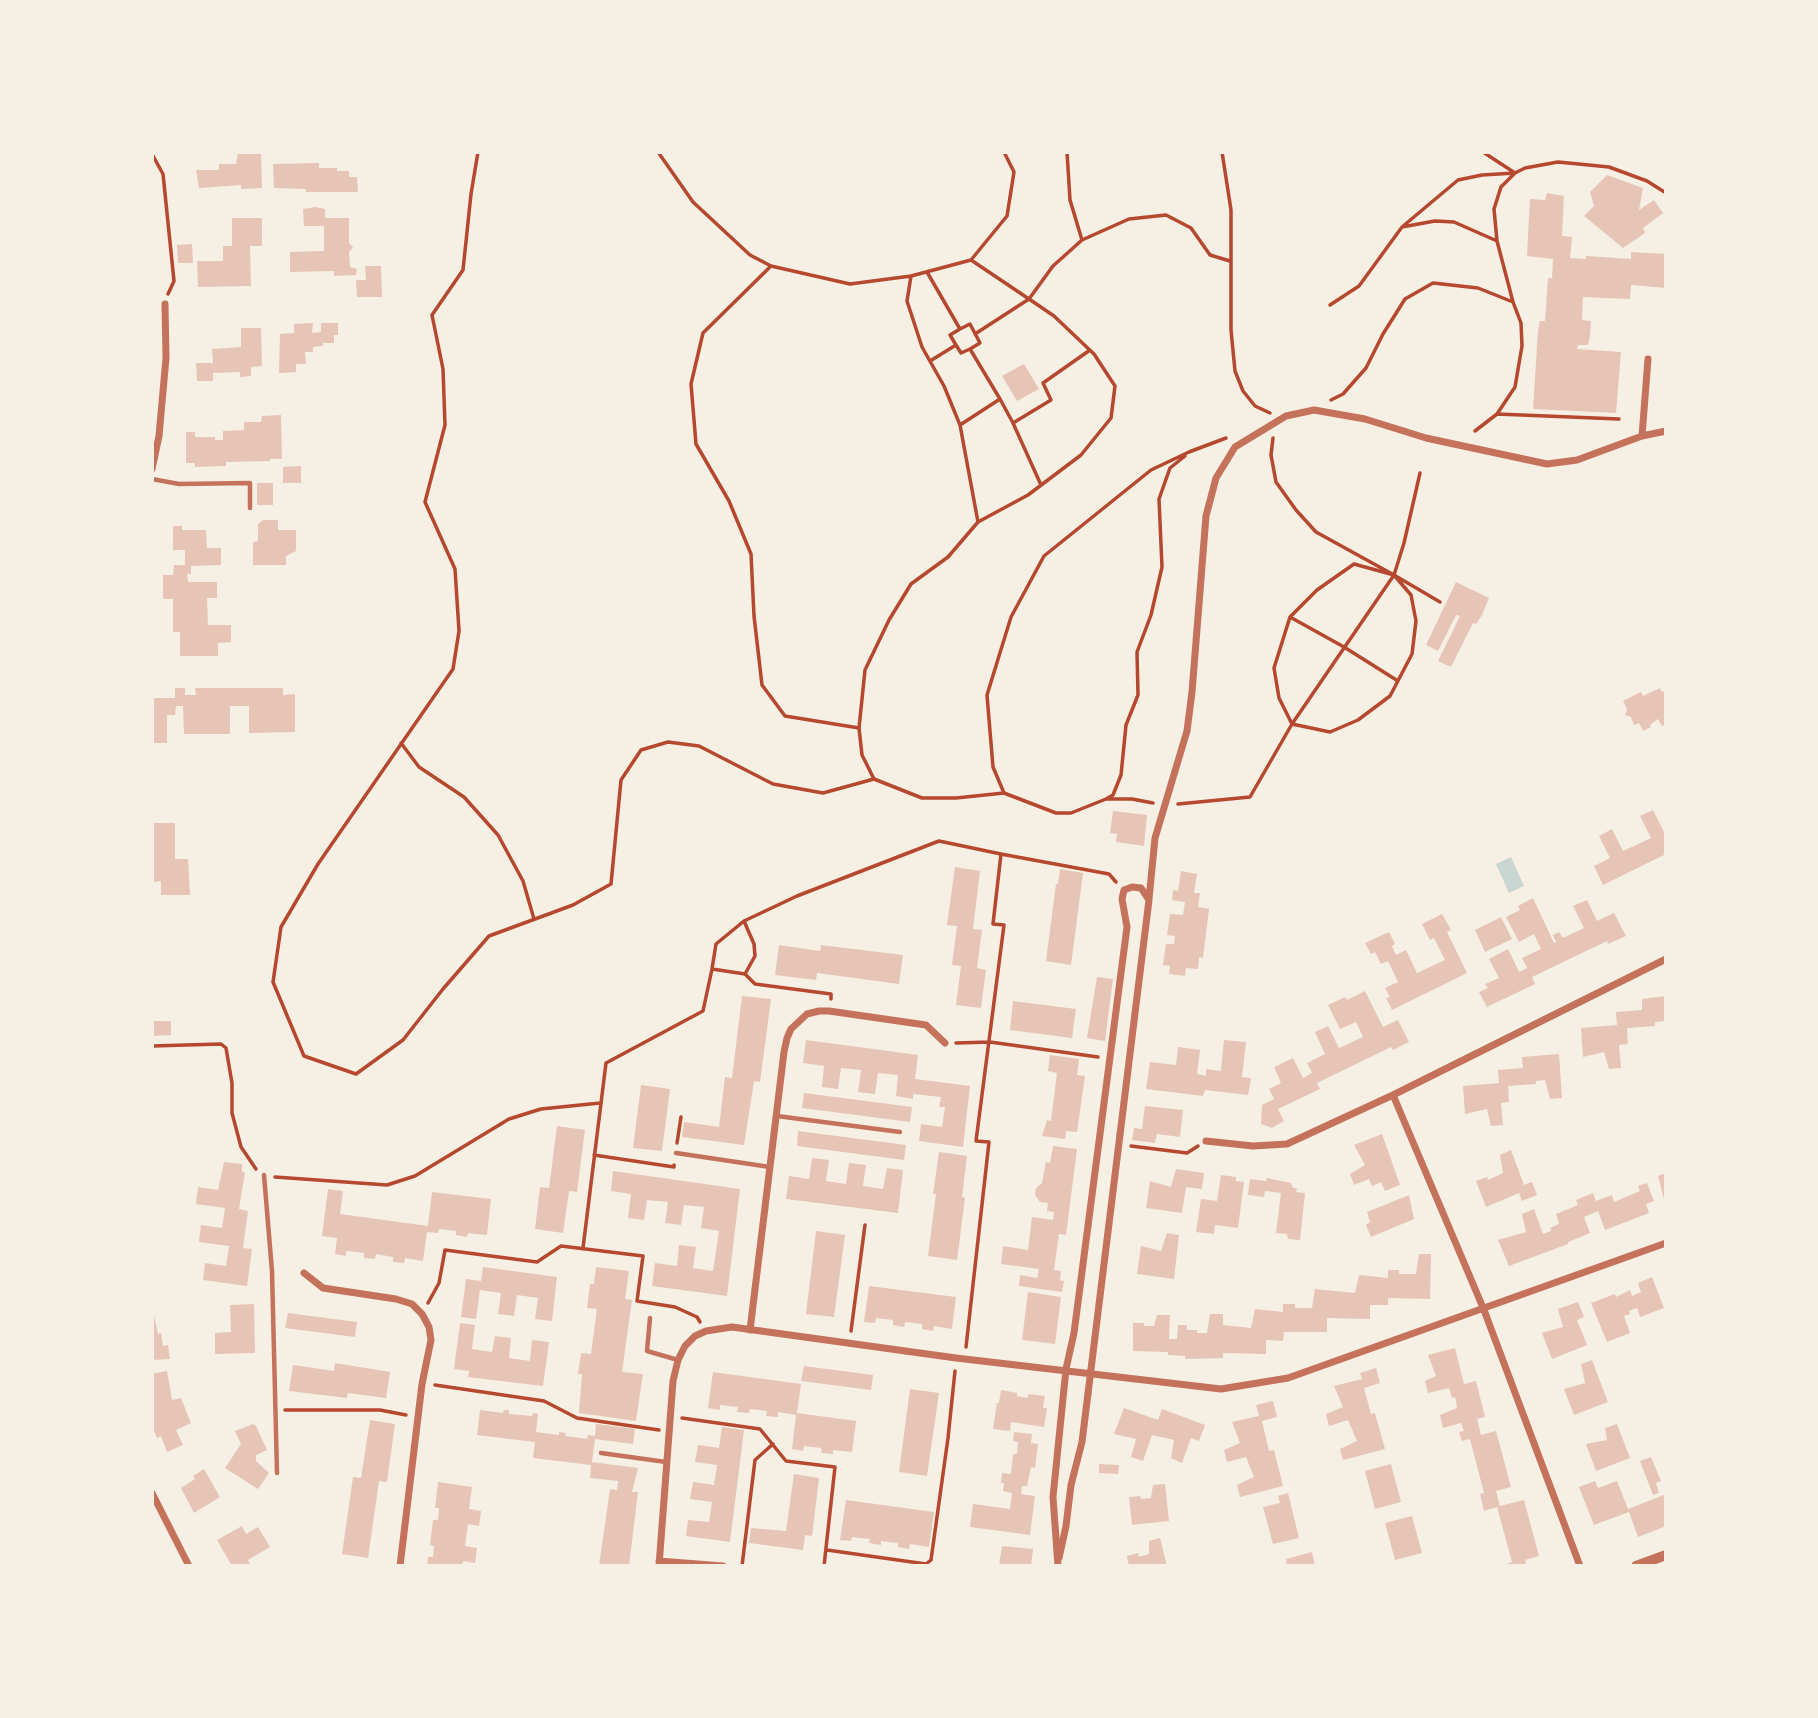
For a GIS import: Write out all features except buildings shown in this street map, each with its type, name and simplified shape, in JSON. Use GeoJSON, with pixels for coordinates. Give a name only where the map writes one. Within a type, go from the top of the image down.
{"type":"FeatureCollection","features":[{"type":"Feature","properties":{"kind":"street"},"geometry":{"type":"LineString","coordinates":[[152,469],[159,436],[166,358],[165,304]]}},
{"type":"Feature","properties":{"kind":"street"},"geometry":{"type":"LineString","coordinates":[[1642,436],[1648,359]]}},
{"type":"Feature","properties":{"kind":"street"},"geometry":{"type":"LineString","coordinates":[[1058,1562],[1071,1485],[1082,1442],[1155,838],[1187,730],[1206,516],[1216,478],[1235,447],[1286,416],[1314,410],[1365,419],[1434,440],[1547,464],[1577,460],[1642,436],[1666,431]]}},
{"type":"Feature","properties":{"kind":"street"},"geometry":{"type":"LineString","coordinates":[[1058,1562],[1054,1497],[1066,1370],[1074,1333],[1127,927],[1122,899],[1124,890],[1140,888],[1149,900]]}},
{"type":"Feature","properties":{"kind":"street"},"geometry":{"type":"LineString","coordinates":[[1206,1141],[1253,1146],[1287,1144],[1393,1095],[1666,959]]}},
{"type":"Feature","properties":{"kind":"street"},"geometry":{"type":"LineString","coordinates":[[750,1330],[787,1038],[798,1021],[807,1014],[829,1011],[926,1025],[945,1043]]}},
{"type":"Feature","properties":{"kind":"street"},"geometry":{"type":"LineString","coordinates":[[1393,1095],[1484,1310],[1580,1566]]}},
{"type":"Feature","properties":{"kind":"street"},"geometry":{"type":"LineString","coordinates":[[723,1566],[659,1563],[668,1431],[678,1360],[685,1346],[695,1336],[706,1331],[732,1328],[750,1330],[1222,1389],[1288,1378],[1666,1243]]}},
{"type":"Feature","properties":{"kind":"street"},"geometry":{"type":"LineString","coordinates":[[304,1273],[323,1288],[412,1304],[429,1327],[431,1340],[422,1384],[400,1566]]}},
{"type":"Feature","properties":{"kind":"street"},"geometry":{"type":"LineString","coordinates":[[152,1493],[189,1566]]}},
{"type":"Feature","properties":{"kind":"street"},"geometry":{"type":"LineString","coordinates":[[1636,1566],[1666,1555]]}},
{"type":"Feature","properties":{"kind":"lane"},"geometry":{"type":"LineString","coordinates":[[152,479],[179,484],[250,483],[250,508]]}},
{"type":"Feature","properties":{"kind":"lane"},"geometry":{"type":"LineString","coordinates":[[777,1116],[900,1132]]}},
{"type":"Feature","properties":{"kind":"lane"},"geometry":{"type":"LineString","coordinates":[[676,1153],[771,1167]]}},
{"type":"Feature","properties":{"kind":"lane"},"geometry":{"type":"LineString","coordinates":[[264,1175],[272,1272],[277,1473]]}},
{"type":"Feature","properties":{"kind":"lane"},"geometry":{"type":"LineString","coordinates":[[650,1318],[647,1351],[678,1360]]}},
{"type":"Feature","properties":{"kind":"lane"},"geometry":{"type":"LineString","coordinates":[[601,1453],[666,1462]]}},
{"type":"Feature","properties":{"kind":"path"},"geometry":{"type":"LineString","coordinates":[[478,152],[463,270],[432,315],[443,369],[444,425],[425,502],[455,569],[459,631],[453,669],[318,864],[281,927],[273,982],[304,1056],[356,1074],[403,1040],[489,936],[573,905],[611,884],[621,780],[641,750],[667,742],[699,746],[773,784],[823,793],[874,779],[922,798],[1003,793],[1056,813],[1071,813],[1113,795],[1121,775],[1126,725],[1138,695],[1137,652],[1151,615],[1162,567],[1159,499],[1170,468],[1189,452]]}},
{"type":"Feature","properties":{"kind":"path"},"geometry":{"type":"LineString","coordinates":[[658,152],[693,202],[750,255],[771,266],[850,284],[911,276],[971,260],[1007,216],[1014,172],[1004,152]]}},
{"type":"Feature","properties":{"kind":"path"},"geometry":{"type":"LineString","coordinates":[[1067,152],[1070,200],[1082,240]]}},
{"type":"Feature","properties":{"kind":"path"},"geometry":{"type":"LineString","coordinates":[[1222,152],[1231,210],[1230,330],[1235,371],[1243,391],[1255,406],[1286,416],[1273,432],[1271,455],[1276,482],[1316,532],[1440,602]]}},
{"type":"Feature","properties":{"kind":"path"},"geometry":{"type":"LineString","coordinates":[[1483,152],[1515,173]]}},
{"type":"Feature","properties":{"kind":"path"},"geometry":{"type":"LineString","coordinates":[[152,154],[163,174],[174,281],[165,304]]}},
{"type":"Feature","properties":{"kind":"path"},"geometry":{"type":"LineString","coordinates":[[1329,305],[1359,286],[1402,227],[1458,180],[1515,173],[1525,168],[1558,162],[1609,167],[1647,181],[1666,193]]}},
{"type":"Feature","properties":{"kind":"path"},"geometry":{"type":"LineString","coordinates":[[1475,430],[1497,414],[1515,387],[1520,366],[1521,323],[1497,241],[1494,209],[1502,187],[1515,173]]}},
{"type":"Feature","properties":{"kind":"path"},"geometry":{"type":"LineString","coordinates":[[975,334],[1028,299],[1053,266],[1082,240],[1129,219],[1167,215],[1191,228],[1210,255],[1230,261]]}},
{"type":"Feature","properties":{"kind":"path"},"geometry":{"type":"LineString","coordinates":[[1402,227],[1435,221],[1454,222],[1497,241]]}},
{"type":"Feature","properties":{"kind":"path"},"geometry":{"type":"LineString","coordinates":[[874,779],[862,755],[859,728],[865,670],[889,620],[911,584],[948,557],[978,522],[1028,495],[1081,456],[1111,418],[1115,386],[1090,350],[1054,316],[971,260]]}},
{"type":"Feature","properties":{"kind":"path"},"geometry":{"type":"LineString","coordinates":[[771,266],[703,333],[691,384],[696,444],[729,501],[751,554],[754,616],[762,685],[785,716],[859,728]]}},
{"type":"Feature","properties":{"kind":"path"},"geometry":{"type":"LineString","coordinates":[[927,272],[960,329]]}},
{"type":"Feature","properties":{"kind":"path"},"geometry":{"type":"LineString","coordinates":[[911,276],[907,302],[922,347],[944,386],[960,425],[978,522]]}},
{"type":"Feature","properties":{"kind":"path"},"geometry":{"type":"LineString","coordinates":[[1314,410],[1343,394],[1366,368],[1405,299],[1433,283],[1478,288],[1513,302]]}},
{"type":"Feature","properties":{"kind":"path"},"geometry":{"type":"LineString","coordinates":[[970,324],[975,334],[980,343],[961,353],[950,335],[970,324]]}},
{"type":"Feature","properties":{"kind":"path"},"geometry":{"type":"LineString","coordinates":[[930,361],[956,345]]}},
{"type":"Feature","properties":{"kind":"path"},"geometry":{"type":"LineString","coordinates":[[971,349],[1013,423],[1041,485]]}},
{"type":"Feature","properties":{"kind":"path"},"geometry":{"type":"LineString","coordinates":[[1013,423],[1051,400],[1043,383],[1090,350]]}},
{"type":"Feature","properties":{"kind":"path"},"geometry":{"type":"LineString","coordinates":[[960,425],[1000,399]]}},
{"type":"Feature","properties":{"kind":"path"},"geometry":{"type":"LineString","coordinates":[[1497,414],[1619,419]]}},
{"type":"Feature","properties":{"kind":"path"},"geometry":{"type":"LineString","coordinates":[[1003,793],[993,767],[987,695],[1011,617],[1044,556],[1151,470],[1237,434]]}},
{"type":"Feature","properties":{"kind":"path"},"geometry":{"type":"LineString","coordinates":[[1106,799],[1132,799],[1165,806],[1250,797],[1292,724],[1394,575],[1420,473]]}},
{"type":"Feature","properties":{"kind":"path"},"geometry":{"type":"LineString","coordinates":[[1354,564],[1394,575],[1411,595],[1416,621],[1412,654],[1390,696],[1358,720],[1330,732],[1292,724],[1279,698],[1274,668],[1290,617],[1317,590],[1354,564]]}},
{"type":"Feature","properties":{"kind":"path"},"geometry":{"type":"LineString","coordinates":[[1290,617],[1398,681]]}},
{"type":"Feature","properties":{"kind":"path"},"geometry":{"type":"LineString","coordinates":[[401,743],[419,767],[464,797],[498,835],[523,881],[534,919]]}},
{"type":"Feature","properties":{"kind":"path"},"geometry":{"type":"LineString","coordinates":[[583,1248],[606,1063],[703,1011],[716,944],[744,921],[797,896],[939,841],[1109,874],[1124,890]]}},
{"type":"Feature","properties":{"kind":"path"},"geometry":{"type":"LineString","coordinates":[[827,1550],[926,1564],[932,1560],[989,1142],[976,1141],[1004,925],[993,924],[1001,854]]}},
{"type":"Feature","properties":{"kind":"path"},"geometry":{"type":"LineString","coordinates":[[744,921],[754,944],[755,956],[745,974]]}},
{"type":"Feature","properties":{"kind":"path"},"geometry":{"type":"LineString","coordinates":[[712,969],[745,974],[755,985],[831,994],[829,1011]]}},
{"type":"Feature","properties":{"kind":"path"},"geometry":{"type":"LineString","coordinates":[[945,1043],[990,1042],[1111,1059]]}},
{"type":"Feature","properties":{"kind":"path"},"geometry":{"type":"LineString","coordinates":[[152,1046],[221,1044],[226,1048],[232,1083],[233,1113],[241,1147],[253,1167],[264,1175],[387,1185],[415,1176],[509,1119],[541,1109],[600,1103]]}},
{"type":"Feature","properties":{"kind":"path"},"geometry":{"type":"LineString","coordinates":[[594,1155],[674,1167],[681,1117]]}},
{"type":"Feature","properties":{"kind":"path"},"geometry":{"type":"LineString","coordinates":[[1119,1144],[1187,1153],[1206,1141]]}},
{"type":"Feature","properties":{"kind":"path"},"geometry":{"type":"LineString","coordinates":[[850,1343],[865,1225]]}},
{"type":"Feature","properties":{"kind":"path"},"geometry":{"type":"LineString","coordinates":[[422,1314],[439,1283],[446,1250],[537,1262],[561,1246],[642,1256],[637,1301],[675,1307],[697,1317]]}},
{"type":"Feature","properties":{"kind":"path"},"geometry":{"type":"LineString","coordinates":[[422,1384],[544,1401],[577,1418],[668,1431]]}},
{"type":"Feature","properties":{"kind":"path"},"geometry":{"type":"LineString","coordinates":[[275,1410],[380,1410],[419,1417]]}},
{"type":"Feature","properties":{"kind":"path"},"geometry":{"type":"LineString","coordinates":[[670,1417],[760,1429],[786,1461],[835,1467],[824,1566]]}},
{"type":"Feature","properties":{"kind":"path"},"geometry":{"type":"LineString","coordinates":[[742,1566],[755,1460],[773,1444]]}},
{"type":"Feature","properties":{"kind":"shaded area"},"geometry":{"type":"Polygon","coordinates":[[[1511,857],[1524,886],[1509,893],[1496,864],[1511,857]]]}}]}
